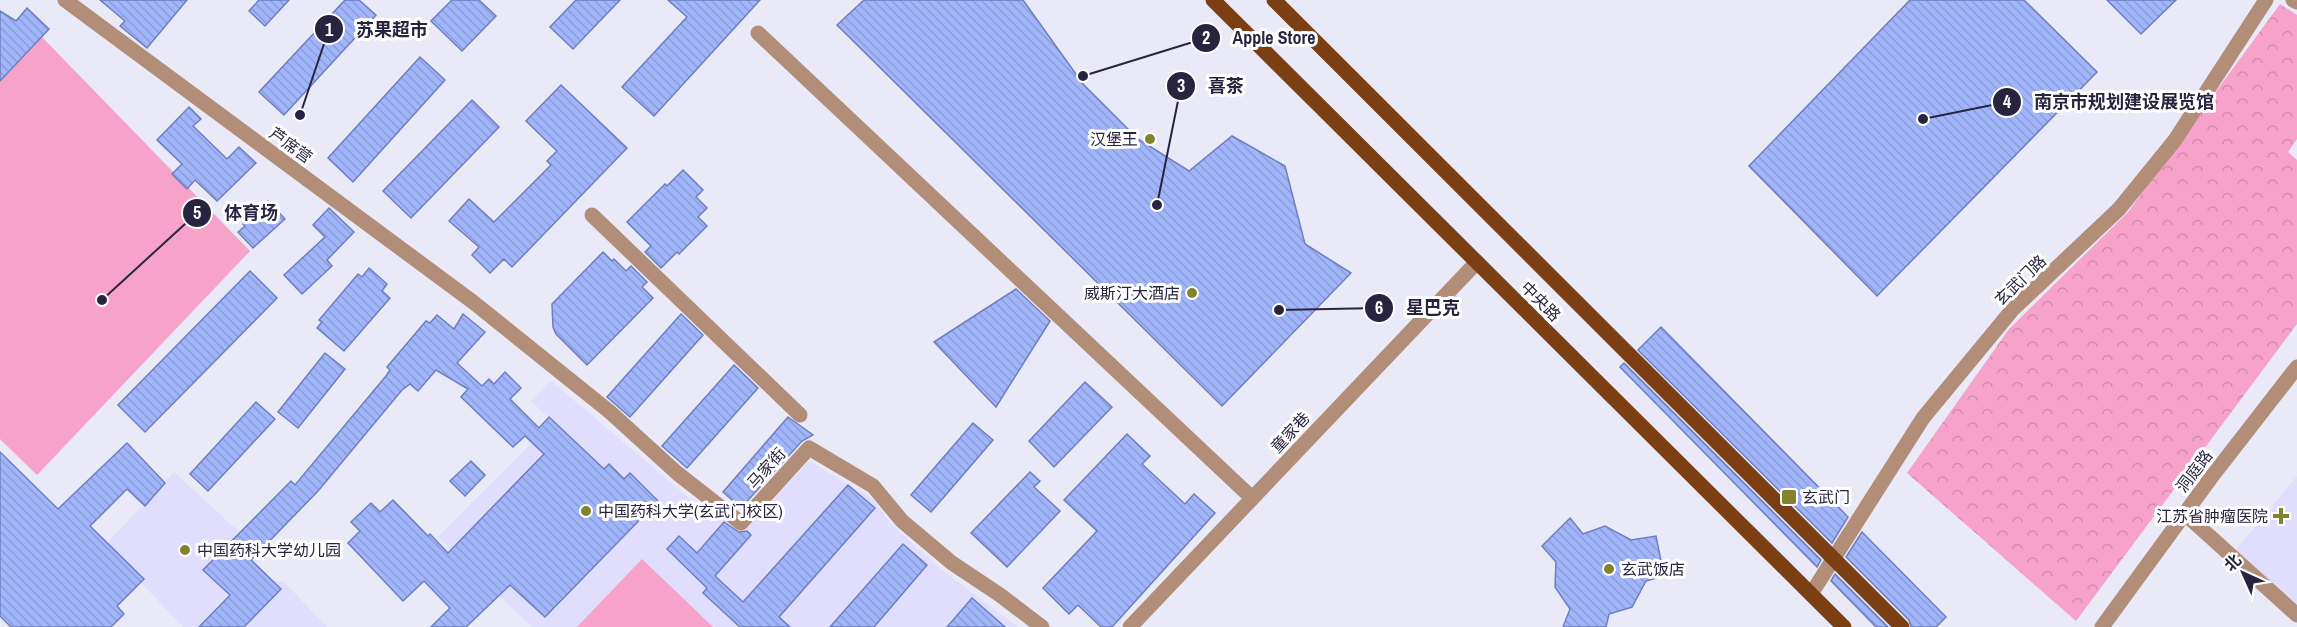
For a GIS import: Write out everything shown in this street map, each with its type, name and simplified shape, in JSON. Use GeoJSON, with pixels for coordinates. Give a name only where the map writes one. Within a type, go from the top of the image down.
{"type":"FeatureCollection","features":[{"type":"Feature","properties":{"kind":"main road","name":"中央路"},"geometry":{"type":"LineString","coordinates":[[1213,0],[1844,627]]}},
{"type":"Feature","properties":{"kind":"main road","name":"中央路"},"geometry":{"type":"LineString","coordinates":[[1274,0],[1902,627]]}},
{"type":"Feature","properties":{"kind":"street","name":"芦席营"},"geometry":{"type":"LineString","coordinates":[[64,0],[496,320]]}},
{"type":"Feature","properties":{"kind":"street","name":"玄武门路"},"geometry":{"type":"LineString","coordinates":[[1811,594],[1923,418],[2013,309],[2119,209],[2175,140],[2266,0]]}},
{"type":"Feature","properties":{"kind":"street"},"geometry":{"type":"LineString","coordinates":[[758,33],[1252,498]]}},
{"type":"Feature","properties":{"kind":"street"},"geometry":{"type":"LineString","coordinates":[[592,215],[800,415]]}},
{"type":"Feature","properties":{"kind":"street","name":"童家巷"},"geometry":{"type":"LineString","coordinates":[[1130,627],[1477,262]]}},
{"type":"Feature","properties":{"kind":"street","name":"马家街"},"geometry":{"type":"LineString","coordinates":[[496,320],[609,412],[676,473],[741,523],[809,448],[873,486],[902,521],[952,563],[1042,627]]}},
{"type":"Feature","properties":{"kind":"street","name":"洞庭路"},"geometry":{"type":"LineString","coordinates":[[2102,627],[2297,367]]}},
{"type":"Feature","properties":{"kind":"street"},"geometry":{"type":"LineString","coordinates":[[2185,514],[2297,615]]}},
{"type":"Feature","properties":{"kind":"shaded area","name":"中国药科大学(玄武门校区)"},"geometry":{"type":"Polygon","coordinates":[[[551,381],[687,496],[741,535],[809,461],[873,499],[890,523],[942,570],[1018,627],[532,627],[438,537],[553,422],[531,401],[551,381]]]}},
{"type":"Feature","properties":{"kind":"shaded area","name":"中国药科大学幼儿园"},"geometry":{"type":"Polygon","coordinates":[[[174,472],[264,555],[197,627],[183,627],[105,545],[174,472]]]}},
{"type":"Feature","properties":{"kind":"shaded area","name":"江苏省肿瘤医院"},"geometry":{"type":"Polygon","coordinates":[[[2297,476],[2297,615],[2231,556],[2297,476]]]}},
{"type":"Feature","properties":{"kind":"shaded area"},"geometry":{"type":"Polygon","coordinates":[[[274,581],[284,582],[327,627],[228,627],[274,581]]]}},
{"type":"Feature","properties":{"kind":"green space"},"geometry":{"type":"Polygon","coordinates":[[[2280,4],[2297,15],[2297,139],[2288,152],[2297,160],[2297,324],[2076,621],[1907,473],[2009,329],[2128,212],[2280,4]]]}},
{"type":"Feature","properties":{"kind":"green space"},"geometry":{"type":"Polygon","coordinates":[[[39,34],[250,251],[37,475],[0,439],[0,71],[39,34]]]}},
{"type":"Feature","properties":{"kind":"green space"},"geometry":{"type":"Polygon","coordinates":[[[642,559],[713,627],[577,627],[642,559]]]}},
{"type":"Feature","properties":{"kind":"building"},"geometry":{"type":"Polygon","coordinates":[[[100,0],[187,0],[147,48],[120,26],[125,21],[100,0]]]}},
{"type":"Feature","properties":{"kind":"building"},"geometry":{"type":"Polygon","coordinates":[[[259,0],[289,0],[265,26],[249,11],[259,0]]]}},
{"type":"Feature","properties":{"kind":"building"},"geometry":{"type":"Polygon","coordinates":[[[345,0],[359,0],[376,15],[284,115],[259,92],[345,0]]]}},
{"type":"Feature","properties":{"kind":"building"},"geometry":{"type":"Polygon","coordinates":[[[452,0],[479,0],[496,16],[462,51],[431,21],[452,0]]]}},
{"type":"Feature","properties":{"kind":"building"},"geometry":{"type":"Polygon","coordinates":[[[576,0],[620,0],[573,49],[550,27],[576,0]]]}},
{"type":"Feature","properties":{"kind":"building"},"geometry":{"type":"Polygon","coordinates":[[[668,0],[760,0],[654,116],[622,87],[687,17],[668,0]]]}},
{"type":"Feature","properties":{"kind":"building"},"geometry":{"type":"Polygon","coordinates":[[[864,0],[1023,0],[1083,84],[1138,139],[1189,171],[1232,136],[1285,166],[1305,244],[1351,273],[1222,406],[837,25],[864,0]]]}},
{"type":"Feature","properties":{"kind":"building"},"geometry":{"type":"Polygon","coordinates":[[[1910,0],[2024,0],[2097,72],[1877,296],[1749,166],[1910,0]]]}},
{"type":"Feature","properties":{"kind":"building"},"geometry":{"type":"Polygon","coordinates":[[[2107,0],[2176,0],[2141,34],[2107,0]]]}},
{"type":"Feature","properties":{"kind":"building"},"geometry":{"type":"Polygon","coordinates":[[[27,8],[49,29],[0,81],[0,11],[16,21],[27,8]]]}},
{"type":"Feature","properties":{"kind":"building"},"geometry":{"type":"Polygon","coordinates":[[[420,57],[445,80],[353,182],[328,158],[420,57]]]}},
{"type":"Feature","properties":{"kind":"building"},"geometry":{"type":"Polygon","coordinates":[[[561,85],[627,148],[512,267],[504,259],[490,273],[472,255],[479,247],[449,221],[469,199],[494,222],[551,165],[547,161],[557,151],[526,121],[561,85]]]}},
{"type":"Feature","properties":{"kind":"building"},"geometry":{"type":"Polygon","coordinates":[[[472,100],[499,127],[411,218],[383,191],[472,100]]]}},
{"type":"Feature","properties":{"kind":"building"},"geometry":{"type":"Polygon","coordinates":[[[189,107],[201,119],[193,126],[227,159],[239,147],[256,163],[217,201],[195,180],[187,189],[172,174],[182,164],[157,140],[189,107]]]}},
{"type":"Feature","properties":{"kind":"building"},"geometry":{"type":"Polygon","coordinates":[[[683,170],[703,190],[696,197],[707,208],[698,217],[707,226],[661,268],[645,252],[651,246],[627,222],[665,184],[667,186],[683,170]]]}},
{"type":"Feature","properties":{"kind":"building"},"geometry":{"type":"Polygon","coordinates":[[[268,201],[285,219],[253,248],[238,232],[245,226],[243,224],[268,201]]]}},
{"type":"Feature","properties":{"kind":"building"},"geometry":{"type":"Polygon","coordinates":[[[329,208],[354,232],[327,260],[332,266],[302,294],[284,275],[325,237],[313,225],[329,208]]]}},
{"type":"Feature","properties":{"kind":"building"},"geometry":{"type":"Polygon","coordinates":[[[603,252],[626,271],[631,266],[647,282],[642,287],[653,298],[587,365],[556,334],[553,327],[552,304],[603,252]]]}},
{"type":"Feature","properties":{"kind":"building"},"geometry":{"type":"Polygon","coordinates":[[[369,268],[387,284],[382,291],[390,298],[344,351],[317,328],[322,322],[319,320],[358,274],[362,277],[369,268]]]}},
{"type":"Feature","properties":{"kind":"building"},"geometry":{"type":"Polygon","coordinates":[[[250,271],[277,298],[145,432],[118,405],[250,271]]]}},
{"type":"Feature","properties":{"kind":"building"},"geometry":{"type":"Polygon","coordinates":[[[1016,289],[1050,321],[996,407],[934,342],[1016,289]]]}},
{"type":"Feature","properties":{"kind":"building"},"geometry":{"type":"Polygon","coordinates":[[[463,314],[485,332],[457,363],[482,386],[489,379],[494,384],[505,372],[521,388],[510,399],[539,428],[549,417],[604,469],[609,464],[624,479],[630,473],[658,501],[545,617],[510,585],[466,627],[431,627],[450,608],[424,581],[403,601],[348,543],[360,531],[351,522],[371,503],[380,512],[393,500],[448,553],[544,454],[525,436],[513,447],[461,397],[468,389],[436,370],[418,391],[410,384],[402,390],[318,491],[251,560],[281,589],[244,627],[199,627],[230,595],[203,570],[291,481],[295,485],[386,376],[390,370],[387,367],[426,321],[430,323],[437,315],[454,329],[463,314]]]}},
{"type":"Feature","properties":{"kind":"building"},"geometry":{"type":"Polygon","coordinates":[[[681,314],[703,335],[630,417],[607,397],[681,314]]]}},
{"type":"Feature","properties":{"kind":"building"},"geometry":{"type":"Polygon","coordinates":[[[1661,327],[1848,517],[1832,543],[1638,350],[1661,327]]]}},
{"type":"Feature","properties":{"kind":"building"},"geometry":{"type":"Polygon","coordinates":[[[325,353],[345,369],[298,428],[278,412],[325,353]]]}},
{"type":"Feature","properties":{"kind":"building"},"geometry":{"type":"Polygon","coordinates":[[[1624,363],[1821,560],[1817,567],[1620,367],[1624,363]]]}},
{"type":"Feature","properties":{"kind":"building"},"geometry":{"type":"Polygon","coordinates":[[[734,365],[758,388],[687,468],[662,446],[734,365]]]}},
{"type":"Feature","properties":{"kind":"building"},"geometry":{"type":"Polygon","coordinates":[[[1085,382],[1112,407],[1054,467],[1029,441],[1085,382]]]}},
{"type":"Feature","properties":{"kind":"building"},"geometry":{"type":"Polygon","coordinates":[[[256,402],[275,419],[208,491],[190,474],[256,402]]]}},
{"type":"Feature","properties":{"kind":"building"},"geometry":{"type":"Polygon","coordinates":[[[788,417],[813,435],[802,441],[741,508],[723,492],[788,417]]]}},
{"type":"Feature","properties":{"kind":"building"},"geometry":{"type":"Polygon","coordinates":[[[973,423],[993,440],[931,512],[911,495],[973,423]]]}},
{"type":"Feature","properties":{"kind":"building"},"geometry":{"type":"Polygon","coordinates":[[[1127,434],[1150,456],[1142,464],[1185,504],[1194,494],[1215,513],[1112,627],[1101,627],[1078,605],[1069,614],[1043,588],[1097,531],[1064,500],[1127,434]]]}},
{"type":"Feature","properties":{"kind":"building"},"geometry":{"type":"Polygon","coordinates":[[[127,443],[165,483],[145,506],[127,489],[90,526],[144,579],[117,606],[124,614],[111,627],[11,627],[0,616],[0,452],[58,509],[127,443]]]}},
{"type":"Feature","properties":{"kind":"building"},"geometry":{"type":"Polygon","coordinates":[[[471,461],[485,475],[465,496],[450,481],[471,461]]]}},
{"type":"Feature","properties":{"kind":"building"},"geometry":{"type":"Polygon","coordinates":[[[1030,472],[1040,481],[1034,487],[1060,511],[1007,567],[971,533],[1030,472]]]}},
{"type":"Feature","properties":{"kind":"building"},"geometry":{"type":"Polygon","coordinates":[[[848,485],[875,508],[779,617],[790,627],[740,627],[703,593],[707,588],[667,549],[679,536],[697,553],[724,522],[739,532],[747,531],[751,535],[715,576],[743,602],[848,485]]]}},
{"type":"Feature","properties":{"kind":"building","name":"玄武饭店"},"geometry":{"type":"Polygon","coordinates":[[[1570,518],[1583,534],[1605,526],[1631,540],[1656,536],[1664,576],[1646,581],[1632,607],[1609,614],[1606,627],[1563,627],[1570,609],[1555,587],[1556,562],[1542,546],[1570,518]]]}},
{"type":"Feature","properties":{"kind":"building"},"geometry":{"type":"Polygon","coordinates":[[[1862,532],[1946,617],[1936,627],[1911,627],[1909,620],[1846,557],[1862,532]]]}},
{"type":"Feature","properties":{"kind":"building"},"geometry":{"type":"Polygon","coordinates":[[[903,544],[927,565],[874,627],[830,627],[903,544]]]}},
{"type":"Feature","properties":{"kind":"building"},"geometry":{"type":"Polygon","coordinates":[[[1835,574],[1888,627],[1876,627],[1831,581],[1835,574]]]}},
{"type":"Feature","properties":{"kind":"building"},"geometry":{"type":"Polygon","coordinates":[[[972,598],[1005,627],[947,627],[972,598]]]}},
{"type":"Feature","properties":{"kind":"place","name":"Apple Store"},"geometry":{"type":"Point","coordinates":[1083,76]}},
{"type":"Feature","properties":{"kind":"place","name":"苏果超市"},"geometry":{"type":"Point","coordinates":[300,115]}},
{"type":"Feature","properties":{"kind":"place","name":"南京市规划建设展览馆"},"geometry":{"type":"Point","coordinates":[1923,119]}},
{"type":"Feature","properties":{"kind":"place","name":"汉堡王"},"geometry":{"type":"Point","coordinates":[1150,139]}},
{"type":"Feature","properties":{"kind":"place","name":"喜茶"},"geometry":{"type":"Point","coordinates":[1157,205]}},
{"type":"Feature","properties":{"kind":"place","name":"威斯汀大酒店"},"geometry":{"type":"Point","coordinates":[1192,293]}},
{"type":"Feature","properties":{"kind":"place","name":"体育场"},"geometry":{"type":"Point","coordinates":[102,300]}},
{"type":"Feature","properties":{"kind":"place","name":"星巴克"},"geometry":{"type":"Point","coordinates":[1279,310]}},
{"type":"Feature","properties":{"kind":"place","name":"玄武门"},"geometry":{"type":"Point","coordinates":[1789,497]}},
{"type":"Feature","properties":{"kind":"place","name":"中国药科大学(玄武门校区)"},"geometry":{"type":"Point","coordinates":[586,511]}},
{"type":"Feature","properties":{"kind":"place","name":"江苏省肿瘤医院"},"geometry":{"type":"Point","coordinates":[2281,516]}},
{"type":"Feature","properties":{"kind":"place","name":"中国药科大学幼儿园"},"geometry":{"type":"Point","coordinates":[185,550]}},
{"type":"Feature","properties":{"kind":"place","name":"玄武饭店"},"geometry":{"type":"Point","coordinates":[1609,569]}}]}
